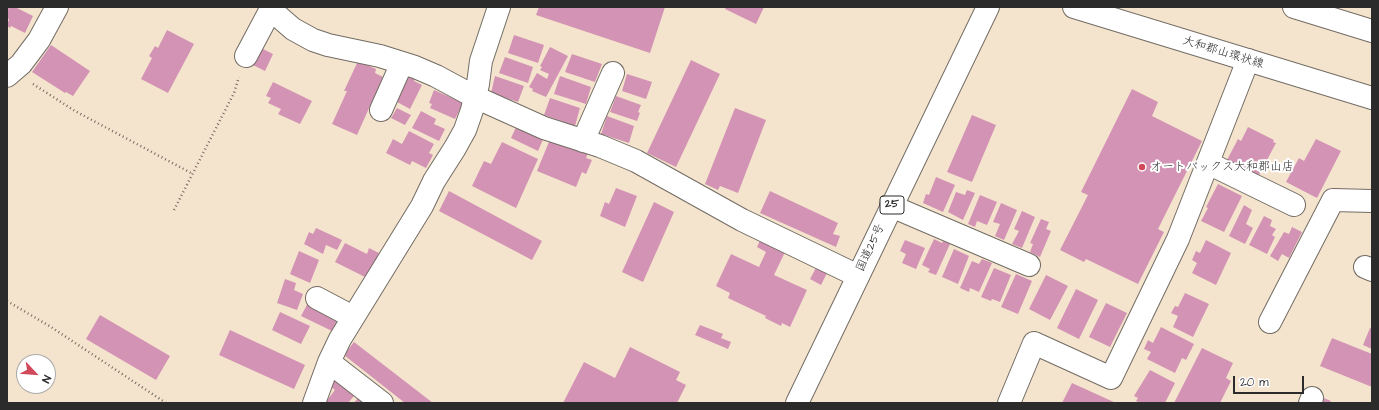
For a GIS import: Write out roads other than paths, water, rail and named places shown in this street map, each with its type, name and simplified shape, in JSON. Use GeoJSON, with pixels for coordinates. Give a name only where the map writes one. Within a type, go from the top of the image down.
{"type":"FeatureCollection","features":[{"type":"Feature","properties":{"kind":"main road"},"geometry":{"type":"LineString","coordinates":[[11,72],[21,64],[39,40],[57,7]]}},
{"type":"Feature","properties":{"kind":"main road"},"geometry":{"type":"LineString","coordinates":[[314,403],[329,362],[340,339],[422,206],[434,182],[465,130],[475,97],[481,61],[499,7]]}},
{"type":"Feature","properties":{"kind":"main road","name":"国道25号"},"geometry":{"type":"LineString","coordinates":[[797,403],[988,7]]}},
{"type":"Feature","properties":{"kind":"main road","name":"大和郡山環状線"},"geometry":{"type":"LineString","coordinates":[[1074,7],[1372,98]]}},
{"type":"Feature","properties":{"kind":"main road"},"geometry":{"type":"LineString","coordinates":[[1294,7],[1372,31]]}},
{"type":"Feature","properties":{"kind":"main road"},"geometry":{"type":"LineString","coordinates":[[246,56],[271,8],[293,29],[313,40],[328,45],[380,56],[402,63],[436,76],[475,97],[544,128],[600,146],[636,161],[742,220],[858,276]]}},
{"type":"Feature","properties":{"kind":"main road"},"geometry":{"type":"LineString","coordinates":[[1009,403],[1034,343],[1111,378],[1178,239],[1248,60]]}},
{"type":"Feature","properties":{"kind":"main road"},"geometry":{"type":"LineString","coordinates":[[381,110],[402,63]]}},
{"type":"Feature","properties":{"kind":"main road"},"geometry":{"type":"LineString","coordinates":[[583,141],[613,73]]}},
{"type":"Feature","properties":{"kind":"main road"},"geometry":{"type":"LineString","coordinates":[[1208,163],[1294,206]]}},
{"type":"Feature","properties":{"kind":"main road"},"geometry":{"type":"LineString","coordinates":[[1270,322],[1333,200],[1372,201]]}},
{"type":"Feature","properties":{"kind":"main road"},"geometry":{"type":"LineString","coordinates":[[891,206],[1029,265]]}},
{"type":"Feature","properties":{"kind":"main road"},"geometry":{"type":"LineString","coordinates":[[317,298],[353,317]]}},
{"type":"Feature","properties":{"kind":"main road"},"geometry":{"type":"LineString","coordinates":[[329,362],[382,403]]}},
{"type":"Feature","properties":{"kind":"place","name":"オートバックス大和郡山店"},"geometry":{"type":"Point","coordinates":[1142,167]}}]}
